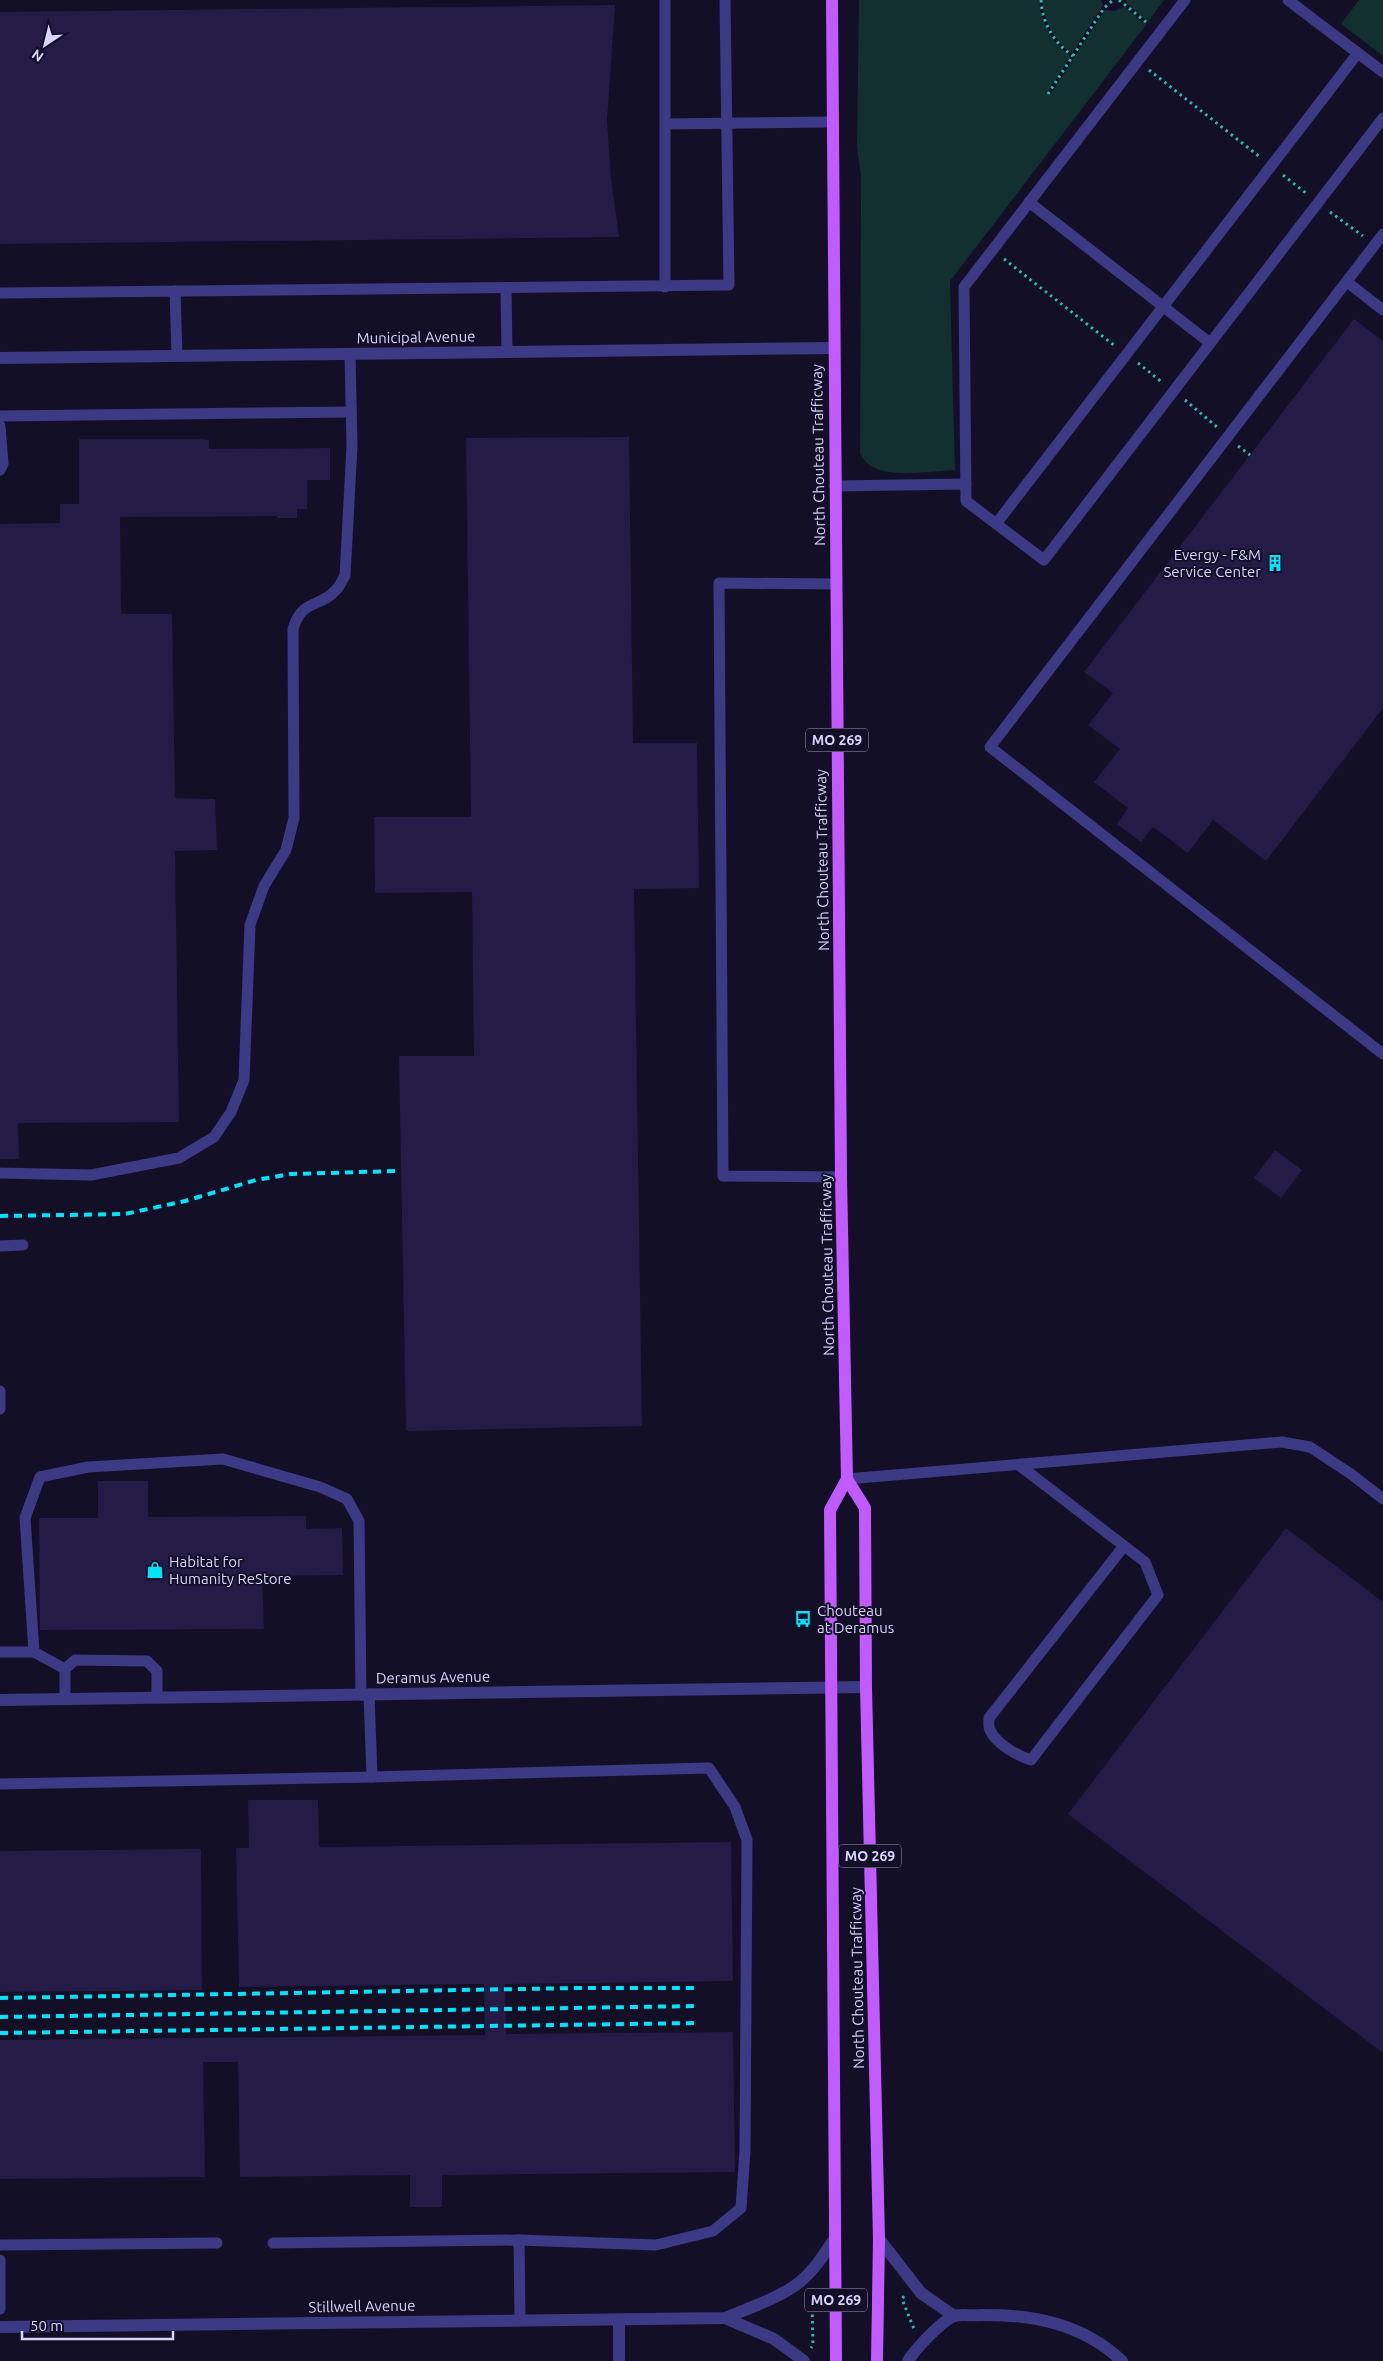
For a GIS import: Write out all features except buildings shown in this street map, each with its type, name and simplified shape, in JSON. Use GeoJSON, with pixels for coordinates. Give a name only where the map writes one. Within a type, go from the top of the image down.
{"type":"FeatureCollection","features":[{"type":"Feature","properties":{"kind":"main road","name":"North Chouteau Trafficway"},"geometry":{"type":"LineString","coordinates":[[832,0],[833,348],[841,1177],[847,1479],[830,1510],[836,2361]]}},
{"type":"Feature","properties":{"kind":"main road","name":"North Chouteau Trafficway"},"geometry":{"type":"LineString","coordinates":[[847,1479],[865,1508],[866,1688],[879,2238],[878,2361]]}},
{"type":"Feature","properties":{"kind":"street","name":"Municipal Avenue"},"geometry":{"type":"LineString","coordinates":[[0,358],[833,348]]}},
{"type":"Feature","properties":{"kind":"street","name":"Deramus Avenue"},"geometry":{"type":"LineString","coordinates":[[0,1700],[866,1688]]}},
{"type":"Feature","properties":{"kind":"street","name":"Stillwell Avenue"},"geometry":{"type":"LineString","coordinates":[[0,2327],[725,2318],[754,2306],[801,2281],[817,2264],[835,2238]]}},
{"type":"Feature","properties":{"kind":"street"},"geometry":{"type":"LineString","coordinates":[[879,2238],[913,2284],[941,2308],[954,2316],[1021,2316],[1050,2321],[1088,2335],[1122,2361]]}},
{"type":"Feature","properties":{"kind":"street"},"geometry":{"type":"LineString","coordinates":[[908,2361],[920,2345],[954,2316]]}},
{"type":"Feature","properties":{"kind":"street","name":"Stillwell Avenue"},"geometry":{"type":"LineString","coordinates":[[725,2318],[774,2340],[803,2360]]}},
{"type":"Feature","properties":{"kind":"street"},"geometry":{"type":"LineString","coordinates":[[619,2320],[620,2361]]}},
{"type":"Feature","properties":{"kind":"lane"},"geometry":{"type":"LineString","coordinates":[[665,0],[665,287]]}},
{"type":"Feature","properties":{"kind":"lane"},"geometry":{"type":"LineString","coordinates":[[0,293],[729,285],[725,0]]}},
{"type":"Feature","properties":{"kind":"lane"},"geometry":{"type":"LineString","coordinates":[[1185,0],[964,287],[966,501],[1044,560],[1383,118]]}},
{"type":"Feature","properties":{"kind":"lane"},"geometry":{"type":"LineString","coordinates":[[1288,0],[1383,72]]}},
{"type":"Feature","properties":{"kind":"lane"},"geometry":{"type":"LineString","coordinates":[[996,524],[1358,53]]}},
{"type":"Feature","properties":{"kind":"lane"},"geometry":{"type":"LineString","coordinates":[[666,124],[832,122]]}},
{"type":"Feature","properties":{"kind":"lane"},"geometry":{"type":"LineString","coordinates":[[1029,202],[1210,343]]}},
{"type":"Feature","properties":{"kind":"lane"},"geometry":{"type":"LineString","coordinates":[[1383,234],[990,747],[1383,1054]]}},
{"type":"Feature","properties":{"kind":"lane"},"geometry":{"type":"LineString","coordinates":[[1346,282],[1383,310]]}},
{"type":"Feature","properties":{"kind":"lane"},"geometry":{"type":"LineString","coordinates":[[506,288],[507,352]]}},
{"type":"Feature","properties":{"kind":"lane"},"geometry":{"type":"LineString","coordinates":[[175,291],[177,356]]}},
{"type":"Feature","properties":{"kind":"lane"},"geometry":{"type":"LineString","coordinates":[[0,1173],[91,1175],[179,1158],[214,1137],[231,1112],[244,1080],[250,925],[264,886],[286,850],[294,818],[293,629],[297,615],[305,608],[336,590],[345,576],[352,446],[350,354]]}},
{"type":"Feature","properties":{"kind":"lane"},"geometry":{"type":"LineString","coordinates":[[0,416],[351,412]]}},
{"type":"Feature","properties":{"kind":"lane"},"geometry":{"type":"LineString","coordinates":[[0,426],[3,464],[0,470]]}},
{"type":"Feature","properties":{"kind":"lane"},"geometry":{"type":"LineString","coordinates":[[835,486],[966,484]]}},
{"type":"Feature","properties":{"kind":"lane"},"geometry":{"type":"LineString","coordinates":[[836,584],[719,583],[723,1176],[841,1177]]}},
{"type":"Feature","properties":{"kind":"lane"},"geometry":{"type":"LineString","coordinates":[[0,1246],[23,1245]]}},
{"type":"Feature","properties":{"kind":"lane"},"geometry":{"type":"LineString","coordinates":[[0,1391],[0,1409]]}},
{"type":"Feature","properties":{"kind":"lane"},"geometry":{"type":"LineString","coordinates":[[847,1479],[1019,1466],[1282,1442],[1310,1447],[1351,1474],[1383,1499]]}},
{"type":"Feature","properties":{"kind":"lane"},"geometry":{"type":"LineString","coordinates":[[34,1652],[25,1518],[40,1477],[88,1467],[223,1459],[320,1487],[347,1499],[359,1521],[365,1695],[372,1777]]}},
{"type":"Feature","properties":{"kind":"lane"},"geometry":{"type":"LineString","coordinates":[[1019,1466],[1124,1546],[1145,1562],[1158,1595],[1032,1760],[1022,1757],[998,1740],[989,1729],[990,1718],[1124,1546]]}},
{"type":"Feature","properties":{"kind":"lane"},"geometry":{"type":"LineString","coordinates":[[0,1652],[34,1652],[65,1669]]}},
{"type":"Feature","properties":{"kind":"lane"},"geometry":{"type":"LineString","coordinates":[[65,1699],[65,1669],[75,1660],[147,1661],[157,1670],[157,1698]]}},
{"type":"Feature","properties":{"kind":"lane"},"geometry":{"type":"LineString","coordinates":[[0,1784],[709,1768],[736,1807],[747,1840],[745,2151],[741,2208],[713,2231],[656,2245],[519,2240],[273,2243]]}},
{"type":"Feature","properties":{"kind":"lane"},"geometry":{"type":"LineString","coordinates":[[519,2240],[520,2320]]}},
{"type":"Feature","properties":{"kind":"lane"},"geometry":{"type":"LineString","coordinates":[[0,2246],[217,2243]]}},
{"type":"Feature","properties":{"kind":"lane"},"geometry":{"type":"LineString","coordinates":[[0,2260],[0,2309]]}},
{"type":"Feature","properties":{"kind":"path"},"geometry":{"type":"LineString","coordinates":[[1041,0],[1044,18],[1050,31],[1058,43],[1073,56]]}},
{"type":"Feature","properties":{"kind":"path"},"geometry":{"type":"LineString","coordinates":[[1048,94],[1104,8],[1113,0]]}},
{"type":"Feature","properties":{"kind":"path"},"geometry":{"type":"LineString","coordinates":[[1119,0],[1147,23]]}},
{"type":"Feature","properties":{"kind":"path"},"geometry":{"type":"LineString","coordinates":[[801,2281],[812,2304],[813,2345],[803,2360]]}},
{"type":"Feature","properties":{"kind":"path"},"geometry":{"type":"LineString","coordinates":[[913,2284],[902,2299],[920,2345]]}},
{"type":"Feature","properties":{"kind":"green space"},"geometry":{"type":"Polygon","coordinates":[[[859,0],[1039,0],[1042,17],[1053,39],[1071,56],[1047,93],[1050,95],[1105,10],[1114,11],[1125,7],[1146,25],[950,281],[955,470],[916,473],[888,472],[866,462],[860,453],[861,177],[857,147],[859,0]]]}},
{"type":"Feature","properties":{"kind":"green space"},"geometry":{"type":"Polygon","coordinates":[[[1042,0],[1101,0],[1103,5],[1072,53],[1060,43],[1051,30],[1045,16],[1042,0]]]}},
{"type":"Feature","properties":{"kind":"green space"},"geometry":{"type":"Polygon","coordinates":[[[1126,0],[1164,0],[1148,22],[1127,4],[1126,0]]]}},
{"type":"Feature","properties":{"kind":"green space"},"geometry":{"type":"Polygon","coordinates":[[[1359,0],[1383,0],[1383,56],[1341,24],[1359,0]]]}},
{"type":"Feature","properties":{"kind":"railway"},"geometry":{"type":"LineString","coordinates":[[0,1216],[125,1214],[185,1201],[256,1180],[291,1174],[398,1171]]}},
{"type":"Feature","properties":{"kind":"railway"},"geometry":{"type":"LineString","coordinates":[[0,1998],[577,1988],[698,1988]]}},
{"type":"Feature","properties":{"kind":"railway"},"geometry":{"type":"LineString","coordinates":[[0,2017],[697,2006]]}},
{"type":"Feature","properties":{"kind":"railway"},"geometry":{"type":"LineString","coordinates":[[0,2033],[698,2023]]}},
{"type":"Feature","properties":{"kind":"place","name":"Evergy - F&M Service Center"},"geometry":{"type":"Point","coordinates":[1275,563]}},
{"type":"Feature","properties":{"kind":"place","name":"Habitat for Humanity ReStore"},"geometry":{"type":"Point","coordinates":[155,1570]}},
{"type":"Feature","properties":{"kind":"place","name":"Chouteau at Deramus"},"geometry":{"type":"Point","coordinates":[803,1619]}}]}
